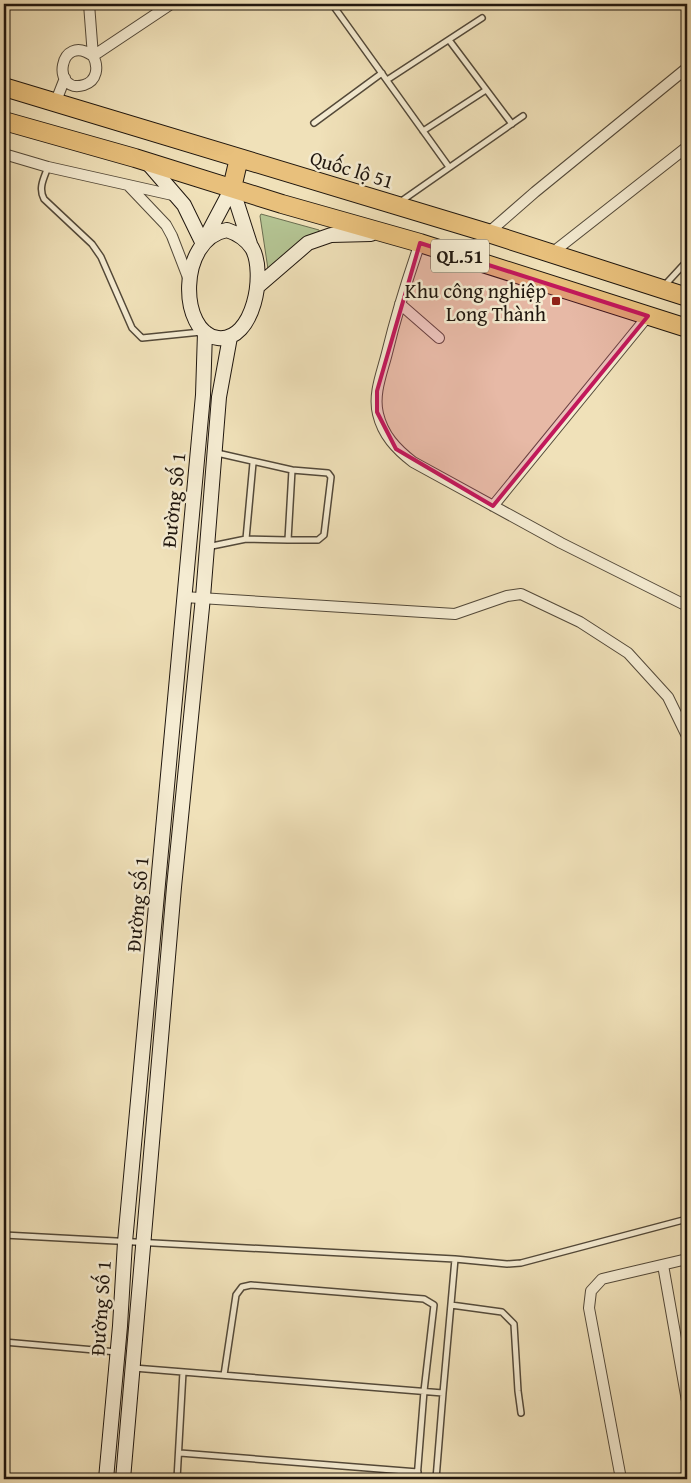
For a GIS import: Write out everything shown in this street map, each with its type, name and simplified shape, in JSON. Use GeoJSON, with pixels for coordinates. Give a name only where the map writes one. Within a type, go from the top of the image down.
{"type":"FeatureCollection","features":[{"type":"Feature","properties":{"kind":"highway","name":"Quốc lộ 51"},"geometry":{"type":"LineString","coordinates":[[4,87],[488,233],[687,297]]}},
{"type":"Feature","properties":{"kind":"highway","name":"QL.51"},"geometry":{"type":"LineString","coordinates":[[4,121],[420,243],[687,328]]}},
{"type":"Feature","properties":{"kind":"highway"},"geometry":{"type":"LineString","coordinates":[[232,188],[239,158]]}},
{"type":"Feature","properties":{"kind":"street"},"geometry":{"type":"LineString","coordinates":[[89,4],[96,73],[90,82],[79,86],[68,82],[62,68],[65,58],[69,54],[80,50],[93,56]]}},
{"type":"Feature","properties":{"kind":"street"},"geometry":{"type":"LineString","coordinates":[[93,56],[171,4]]}},
{"type":"Feature","properties":{"kind":"street"},"geometry":{"type":"LineString","coordinates":[[488,233],[535,192],[687,68]]}},
{"type":"Feature","properties":{"kind":"street"},"geometry":{"type":"LineString","coordinates":[[56,102],[65,78]]}},
{"type":"Feature","properties":{"kind":"street"},"geometry":{"type":"LineString","coordinates":[[552,253],[687,147]]}},
{"type":"Feature","properties":{"kind":"street"},"geometry":{"type":"LineString","coordinates":[[4,154],[48,167],[177,196]]}},
{"type":"Feature","properties":{"kind":"street"},"geometry":{"type":"LineString","coordinates":[[145,161],[177,196],[191,217],[203,244]]}},
{"type":"Feature","properties":{"kind":"street"},"geometry":{"type":"LineString","coordinates":[[128,184],[166,225],[189,281],[191,308],[205,332],[217,338],[230,337],[240,328],[249,316],[258,287],[257,266],[232,188]]}},
{"type":"Feature","properties":{"kind":"street"},"geometry":{"type":"LineString","coordinates":[[189,281],[194,261],[232,188]]}},
{"type":"Feature","properties":{"kind":"street"},"geometry":{"type":"LineString","coordinates":[[203,244],[215,234],[227,230],[240,236],[252,248]]}},
{"type":"Feature","properties":{"kind":"street"},"geometry":{"type":"LineString","coordinates":[[258,287],[308,243],[331,235],[351,233],[387,234]]}},
{"type":"Feature","properties":{"kind":"street"},"geometry":{"type":"LineString","coordinates":[[420,243],[400,304],[377,391],[377,412],[384,432],[396,449],[413,462],[561,543],[687,606]]}},
{"type":"Feature","properties":{"kind":"street"},"geometry":{"type":"LineString","coordinates":[[400,304],[439,338]]}},
{"type":"Feature","properties":{"kind":"street"},"geometry":{"type":"LineString","coordinates":[[493,506],[648,316]]}},
{"type":"Feature","properties":{"kind":"street","name":"Đường Số 1"},"geometry":{"type":"LineString","coordinates":[[106,1479],[118,1352],[125,1242],[204,395],[205,332]]}},
{"type":"Feature","properties":{"kind":"street","name":"Đường Số 1"},"geometry":{"type":"LineString","coordinates":[[123,1479],[175,877],[203,597],[219,397],[230,337]]}},
{"type":"Feature","properties":{"kind":"street"},"geometry":{"type":"LineString","coordinates":[[184,597],[455,614],[508,596],[521,594],[580,622],[628,653],[668,697],[687,736]]}},
{"type":"Feature","properties":{"kind":"street"},"geometry":{"type":"LineString","coordinates":[[621,1479],[589,1308],[591,1291],[602,1279],[687,1259]]}},
{"type":"Feature","properties":{"kind":"street"},"geometry":{"type":"LineString","coordinates":[[663,1265],[687,1401]]}},
{"type":"Feature","properties":{"kind":"street"},"geometry":{"type":"LineString","coordinates":[[679,1479],[687,1478]]}},
{"type":"Feature","properties":{"kind":"lane"},"geometry":{"type":"LineString","coordinates":[[332,4],[450,167]]}},
{"type":"Feature","properties":{"kind":"lane"},"geometry":{"type":"LineString","coordinates":[[387,80],[482,18]]}},
{"type":"Feature","properties":{"kind":"lane"},"geometry":{"type":"LineString","coordinates":[[449,40],[512,124]]}},
{"type":"Feature","properties":{"kind":"lane"},"geometry":{"type":"LineString","coordinates":[[314,123],[382,73]]}},
{"type":"Feature","properties":{"kind":"lane"},"geometry":{"type":"LineString","coordinates":[[423,131],[486,90]]}},
{"type":"Feature","properties":{"kind":"lane"},"geometry":{"type":"LineString","coordinates":[[395,205],[523,116]]}},
{"type":"Feature","properties":{"kind":"lane"},"geometry":{"type":"LineString","coordinates":[[48,167],[41,194],[92,244],[101,257],[132,328],[136,333],[142,338],[205,332]]}},
{"type":"Feature","properties":{"kind":"lane"},"geometry":{"type":"LineString","coordinates":[[662,289],[687,261]]}},
{"type":"Feature","properties":{"kind":"lane"},"geometry":{"type":"LineString","coordinates":[[207,547],[246,539],[318,540],[324,536],[331,477],[328,473],[292,470],[214,453]]}},
{"type":"Feature","properties":{"kind":"lane"},"geometry":{"type":"LineString","coordinates":[[246,539],[253,463]]}},
{"type":"Feature","properties":{"kind":"lane"},"geometry":{"type":"LineString","coordinates":[[288,540],[292,470]]}},
{"type":"Feature","properties":{"kind":"lane"},"geometry":{"type":"LineString","coordinates":[[4,1235],[455,1259],[507,1264],[521,1263],[687,1219]]}},
{"type":"Feature","properties":{"kind":"lane"},"geometry":{"type":"LineString","coordinates":[[436,1479],[455,1259]]}},
{"type":"Feature","properties":{"kind":"lane"},"geometry":{"type":"LineString","coordinates":[[224,1375],[236,1295],[242,1287],[251,1285],[424,1299],[431,1302],[434,1305],[417,1479]]}},
{"type":"Feature","properties":{"kind":"lane"},"geometry":{"type":"LineString","coordinates":[[451,1305],[502,1312],[514,1324],[521,1413]]}},
{"type":"Feature","properties":{"kind":"lane"},"geometry":{"type":"LineString","coordinates":[[4,1342],[118,1352]]}},
{"type":"Feature","properties":{"kind":"lane"},"geometry":{"type":"LineString","coordinates":[[133,1368],[443,1393]]}},
{"type":"Feature","properties":{"kind":"lane"},"geometry":{"type":"LineString","coordinates":[[177,1479],[180,1453],[183,1372]]}},
{"type":"Feature","properties":{"kind":"lane"},"geometry":{"type":"LineString","coordinates":[[180,1453],[418,1472]]}},
{"type":"Feature","properties":{"kind":"highlighted area"},"geometry":{"type":"Polygon","coordinates":[[[420,243],[648,316],[493,506],[396,449],[377,412],[377,391],[420,243]]]}},
{"type":"Feature","properties":{"kind":"green space"},"geometry":{"type":"Polygon","coordinates":[[[261,214],[319,230],[320,232],[268,269],[261,214]]]}},
{"type":"Feature","properties":{"kind":"place","name":"Khu công nghiệp Long Thành"},"geometry":{"type":"Point","coordinates":[556,301]}}]}
